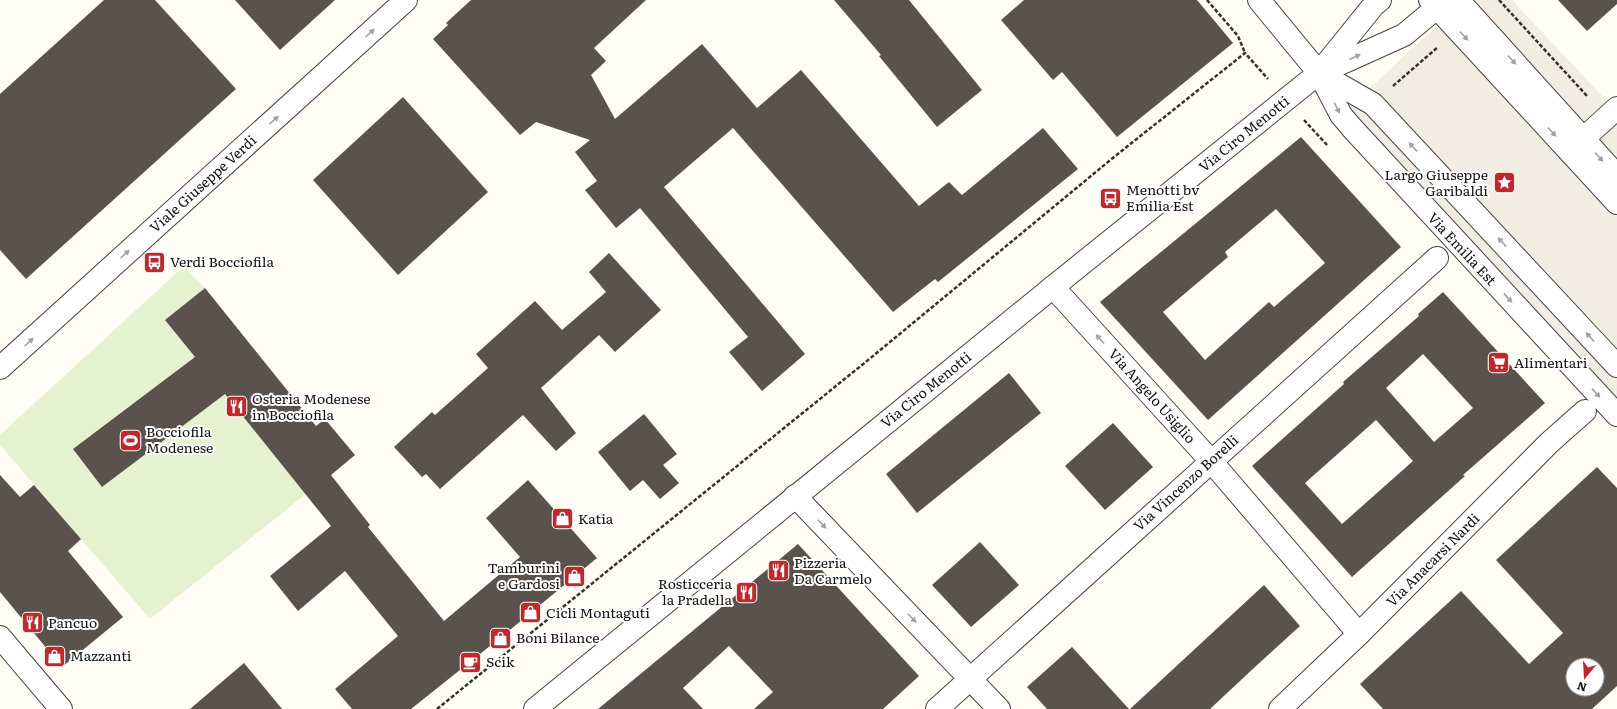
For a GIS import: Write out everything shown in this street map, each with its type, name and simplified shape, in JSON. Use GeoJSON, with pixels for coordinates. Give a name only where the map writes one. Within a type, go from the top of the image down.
{"type":"FeatureCollection","features":[{"type":"Feature","properties":{"kind":"street","name":"Viale Giuseppe Verdi"},"geometry":{"type":"LineString","coordinates":[[0,368],[406,0]]}},
{"type":"Feature","properties":{"kind":"street","name":"Via Emilia Est"},"geometry":{"type":"LineString","coordinates":[[1259,0],[1319,73],[1341,115],[1352,128],[1617,415]]}},
{"type":"Feature","properties":{"kind":"street"},"geometry":{"type":"LineString","coordinates":[[1319,73],[1373,6],[1380,0]]}},
{"type":"Feature","properties":{"kind":"street"},"geometry":{"type":"LineString","coordinates":[[1458,0],[1617,176]]}},
{"type":"Feature","properties":{"kind":"street"},"geometry":{"type":"LineString","coordinates":[[1319,73],[1404,35],[1438,2],[1458,29],[1617,203]]}},
{"type":"Feature","properties":{"kind":"street"},"geometry":{"type":"LineString","coordinates":[[1319,73],[1373,104],[1617,366]]}},
{"type":"Feature","properties":{"kind":"street","name":"Via Ciro Menotti"},"geometry":{"type":"LineString","coordinates":[[540,708],[795,496],[1319,73]]}},
{"type":"Feature","properties":{"kind":"street"},"geometry":{"type":"LineString","coordinates":[[1583,139],[1612,113]]}},
{"type":"Feature","properties":{"kind":"street","name":"Via Vincenzo Borelli"},"geometry":{"type":"LineString","coordinates":[[937,709],[1210,461],[1437,258]]}},
{"type":"Feature","properties":{"kind":"street","name":"Via Angelo Usiglio"},"geometry":{"type":"LineString","coordinates":[[1053,287],[1210,461],[1359,634]]}},
{"type":"Feature","properties":{"kind":"street","name":"Via Anacarsi Nardi"},"geometry":{"type":"LineString","coordinates":[[1280,709],[1359,634],[1550,442],[1585,411]]}},
{"type":"Feature","properties":{"kind":"street"},"geometry":{"type":"LineString","coordinates":[[795,496],[999,709]]}},
{"type":"Feature","properties":{"kind":"street"},"geometry":{"type":"LineString","coordinates":[[0,637],[61,709]]}},
{"type":"Feature","properties":{"kind":"path"},"geometry":{"type":"LineString","coordinates":[[1207,0],[1238,36],[1245,53],[1285,100]]}},
{"type":"Feature","properties":{"kind":"path"},"geometry":{"type":"LineString","coordinates":[[1499,0],[1612,113]]}},
{"type":"Feature","properties":{"kind":"path"},"geometry":{"type":"LineString","coordinates":[[1373,104],[1458,29]]}},
{"type":"Feature","properties":{"kind":"path"},"geometry":{"type":"LineString","coordinates":[[437,709],[861,366],[1114,157],[1245,53]]}},
{"type":"Feature","properties":{"kind":"green space","name":"Bocciofila Modenese"},"geometry":{"type":"Polygon","coordinates":[[[184,266],[205,288],[165,320],[306,494],[150,619],[0,445],[0,435],[184,266]]]}},
{"type":"Feature","properties":{"kind":"shaded area","name":"Largo Giuseppe Garibaldi"},"geometry":{"type":"Polygon","coordinates":[[[1464,0],[1512,0],[1617,112],[1617,426],[1449,246],[1341,115],[1464,0]]]}},
{"type":"Feature","properties":{"kind":"building"},"geometry":{"type":"Polygon","coordinates":[[[104,0],[155,0],[236,89],[26,279],[0,250],[0,94],[104,0]]]}},
{"type":"Feature","properties":{"kind":"building"},"geometry":{"type":"Polygon","coordinates":[[[235,0],[335,0],[280,50],[235,0]]]}},
{"type":"Feature","properties":{"kind":"building"},"geometry":{"type":"Polygon","coordinates":[[[471,0],[646,0],[594,48],[606,61],[591,75],[615,119],[702,44],[757,108],[801,70],[919,206],[949,182],[962,195],[1043,128],[1078,169],[938,282],[935,279],[893,312],[733,128],[664,187],[805,354],[762,391],[729,352],[748,337],[640,208],[616,228],[585,190],[597,181],[575,152],[590,140],[536,122],[520,135],[433,39],[448,25],[446,23],[471,0]]]}},
{"type":"Feature","properties":{"kind":"building"},"geometry":{"type":"Polygon","coordinates":[[[834,0],[909,0],[982,90],[937,127],[879,56],[881,55],[834,0]]]}},
{"type":"Feature","properties":{"kind":"building"},"geometry":{"type":"Polygon","coordinates":[[[1024,0],[1197,0],[1233,43],[1117,137],[1062,72],[1053,80],[1001,20],[1024,0]]]}},
{"type":"Feature","properties":{"kind":"building"},"geometry":{"type":"Polygon","coordinates":[[[1558,0],[1617,0],[1617,4],[1587,31],[1558,0]]]}},
{"type":"Feature","properties":{"kind":"building"},"geometry":{"type":"Polygon","coordinates":[[[403,97],[488,192],[398,275],[313,180],[403,97]]]}},
{"type":"Feature","properties":{"kind":"building"},"geometry":{"type":"Polygon","coordinates":[[[1301,137],[1401,247],[1208,420],[1100,302],[1301,137]],[[1276,209],[1225,252],[1228,257],[1163,312],[1205,360],[1269,302],[1274,307],[1325,263],[1276,209]]]}},
{"type":"Feature","properties":{"kind":"building"},"geometry":{"type":"Polygon","coordinates":[[[609,253],[661,310],[615,352],[599,335],[541,388],[576,433],[556,451],[523,415],[440,489],[426,474],[422,477],[394,447],[432,412],[435,415],[488,368],[476,354],[535,301],[562,330],[606,292],[589,272],[609,253]]]}},
{"type":"Feature","properties":{"kind":"building"},"geometry":{"type":"Polygon","coordinates":[[[205,288],[316,426],[325,419],[355,455],[331,475],[370,525],[368,527],[444,621],[520,557],[486,518],[528,480],[597,558],[411,709],[352,709],[335,689],[398,636],[345,571],[298,611],[270,576],[331,526],[225,394],[102,487],[73,449],[195,357],[165,320],[205,288]]]}},
{"type":"Feature","properties":{"kind":"building"},"geometry":{"type":"Polygon","coordinates":[[[1443,292],[1545,403],[1463,475],[1465,476],[1352,577],[1252,466],[1344,384],[1343,382],[1419,316],[1418,314],[1443,292]],[[1423,354],[1386,388],[1434,442],[1473,408],[1423,354]],[[1376,420],[1305,483],[1342,524],[1413,461],[1376,420]]]}},
{"type":"Feature","properties":{"kind":"building"},"geometry":{"type":"Polygon","coordinates":[[[1009,373],[1041,413],[917,513],[886,474],[1009,373]]]}},
{"type":"Feature","properties":{"kind":"building"},"geometry":{"type":"Polygon","coordinates":[[[644,414],[677,454],[663,465],[679,483],[660,499],[643,480],[630,491],[598,452],[644,414]]]}},
{"type":"Feature","properties":{"kind":"building"},"geometry":{"type":"Polygon","coordinates":[[[1113,423],[1153,467],[1105,510],[1065,466],[1113,423]]]}},
{"type":"Feature","properties":{"kind":"building"},"geometry":{"type":"Polygon","coordinates":[[[1597,467],[1617,488],[1617,686],[1592,709],[1383,709],[1360,684],[1461,591],[1529,664],[1563,633],[1496,560],[1597,467]]]}},
{"type":"Feature","properties":{"kind":"building"},"geometry":{"type":"Polygon","coordinates":[[[0,475],[20,497],[34,485],[81,539],[68,551],[123,617],[62,667],[0,592],[0,475]]]}},
{"type":"Feature","properties":{"kind":"building"},"geometry":{"type":"Polygon","coordinates":[[[980,542],[1019,585],[971,627],[932,585],[980,542]]]}},
{"type":"Feature","properties":{"kind":"building"},"geometry":{"type":"Polygon","coordinates":[[[798,544],[919,676],[883,709],[754,709],[773,692],[729,646],[683,688],[703,709],[598,709],[798,544]]]}},
{"type":"Feature","properties":{"kind":"building"},"geometry":{"type":"Polygon","coordinates":[[[1264,585],[1300,626],[1210,709],[1130,709],[1264,585]]]}},
{"type":"Feature","properties":{"kind":"building"},"geometry":{"type":"Polygon","coordinates":[[[1072,647],[1129,709],[1047,709],[1027,687],[1072,647]]]}},
{"type":"Feature","properties":{"kind":"building"},"geometry":{"type":"Polygon","coordinates":[[[244,663],[282,709],[190,709],[244,663]]]}},
{"type":"Feature","properties":{"kind":"place","name":"Largo Giuseppe Garibaldi"},"geometry":{"type":"Point","coordinates":[1504,183]}},
{"type":"Feature","properties":{"kind":"place","name":"Menotti bv Emilia Est"},"geometry":{"type":"Point","coordinates":[1111,198]}},
{"type":"Feature","properties":{"kind":"place","name":"Verdi Bocciofila"},"geometry":{"type":"Point","coordinates":[154,262]}},
{"type":"Feature","properties":{"kind":"place","name":"Alimentari"},"geometry":{"type":"Point","coordinates":[1498,363]}},
{"type":"Feature","properties":{"kind":"place","name":"Osteria Modenese in Bocciofila"},"geometry":{"type":"Point","coordinates":[236,407]}},
{"type":"Feature","properties":{"kind":"place","name":"Bocciofila Modenese"},"geometry":{"type":"Point","coordinates":[131,440]}},
{"type":"Feature","properties":{"kind":"place","name":"Katia"},"geometry":{"type":"Point","coordinates":[562,519]}},
{"type":"Feature","properties":{"kind":"place","name":"Pizzeria Da Carmelo"},"geometry":{"type":"Point","coordinates":[779,571]}},
{"type":"Feature","properties":{"kind":"place","name":"Tamburini e Gardosi"},"geometry":{"type":"Point","coordinates":[575,576]}},
{"type":"Feature","properties":{"kind":"place","name":"Rosticceria la Pradella"},"geometry":{"type":"Point","coordinates":[747,592]}},
{"type":"Feature","properties":{"kind":"place","name":"Cicli Montaguti"},"geometry":{"type":"Point","coordinates":[531,613]}},
{"type":"Feature","properties":{"kind":"place","name":"Pancuo"},"geometry":{"type":"Point","coordinates":[32,623]}},
{"type":"Feature","properties":{"kind":"place","name":"Boni Bilance"},"geometry":{"type":"Point","coordinates":[500,638]}},
{"type":"Feature","properties":{"kind":"place","name":"Mazzanti"},"geometry":{"type":"Point","coordinates":[54,656]}},
{"type":"Feature","properties":{"kind":"place","name":"Scik"},"geometry":{"type":"Point","coordinates":[470,662]}}]}
